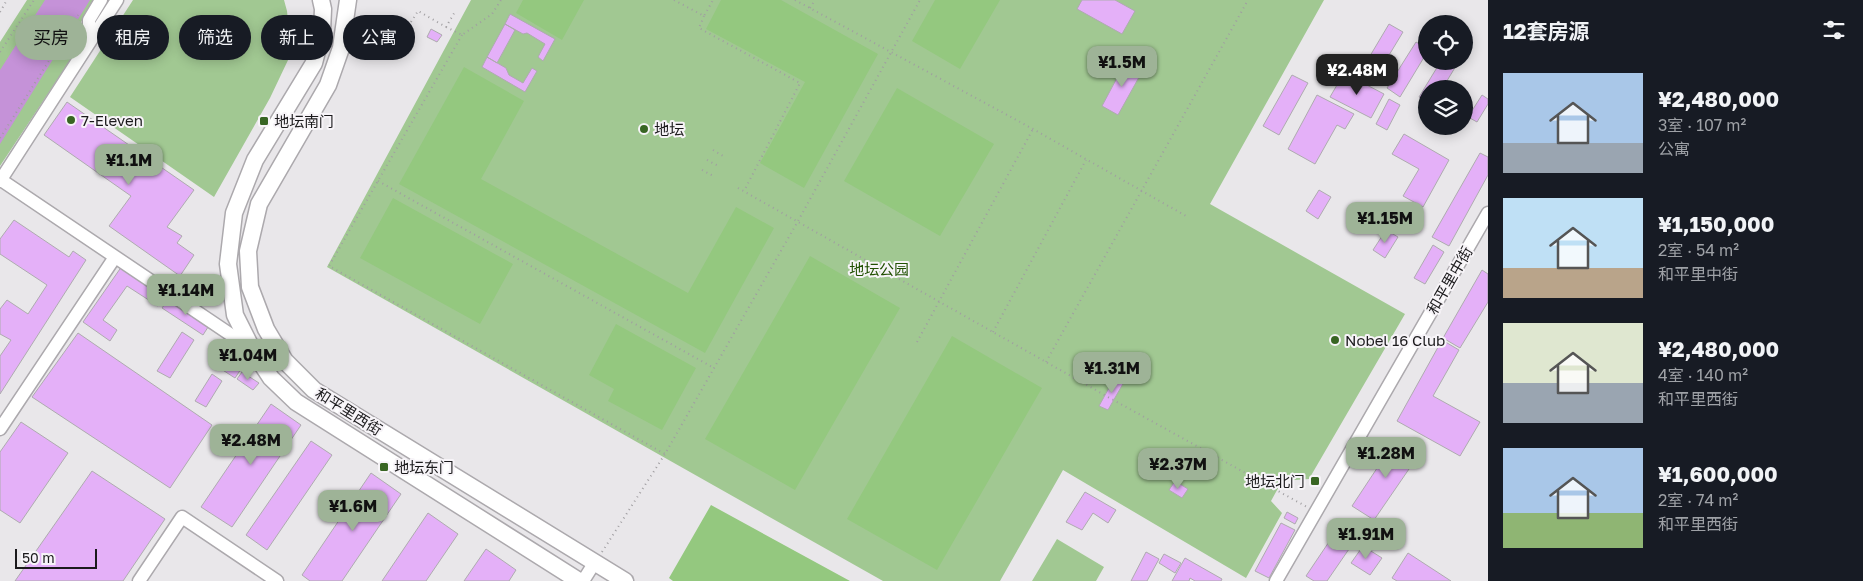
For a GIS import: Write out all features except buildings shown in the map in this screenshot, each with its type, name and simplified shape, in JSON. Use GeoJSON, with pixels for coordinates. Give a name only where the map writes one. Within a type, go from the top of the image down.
{"type":"FeatureCollection","features":[{"type":"Feature","properties":{"kind":"main road","name":"和平里西街"},"geometry":{"type":"LineString","coordinates":[[321,0],[323,9],[322,32],[314,63],[255,160],[234,213],[228,264],[235,315],[252,349],[271,378],[296,402],[581,581]]}},
{"type":"Feature","properties":{"kind":"main road","name":"和平里西街"},"geometry":{"type":"LineString","coordinates":[[348,0],[341,48],[328,85],[259,204],[248,251],[250,287],[266,329],[285,361],[314,390],[625,581]]}},
{"type":"Feature","properties":{"kind":"street"},"geometry":{"type":"LineString","coordinates":[[89,42],[88,20],[101,0]]}},
{"type":"Feature","properties":{"kind":"street"},"geometry":{"type":"LineString","coordinates":[[117,0],[0,181],[252,349]]}},
{"type":"Feature","properties":{"kind":"street","name":"和平里中街"},"geometry":{"type":"LineString","coordinates":[[1276,581],[1488,213]]}},
{"type":"Feature","properties":{"kind":"street"},"geometry":{"type":"LineString","coordinates":[[0,429],[115,256]]}},
{"type":"Feature","properties":{"kind":"street"},"geometry":{"type":"LineString","coordinates":[[139,581],[182,517],[277,581]]}},
{"type":"Feature","properties":{"kind":"street"},"geometry":{"type":"LineString","coordinates":[[581,581],[595,562]]}},
{"type":"Feature","properties":{"kind":"path"},"geometry":{"type":"LineString","coordinates":[[0,12],[7,0]]}},
{"type":"Feature","properties":{"kind":"path"},"geometry":{"type":"LineString","coordinates":[[0,52],[34,0]]}},
{"type":"Feature","properties":{"kind":"path"},"geometry":{"type":"LineString","coordinates":[[501,0],[492,14],[462,35],[329,266],[665,454]]}},
{"type":"Feature","properties":{"kind":"path"},"geometry":{"type":"LineString","coordinates":[[674,0],[704,16]]}},
{"type":"Feature","properties":{"kind":"path"},"geometry":{"type":"LineString","coordinates":[[713,0],[699,28],[800,83],[744,191]]}},
{"type":"Feature","properties":{"kind":"path"},"geometry":{"type":"LineString","coordinates":[[795,0],[1033,129],[1186,216]]}},
{"type":"Feature","properties":{"kind":"path"},"geometry":{"type":"LineString","coordinates":[[810,8],[815,0]]}},
{"type":"Feature","properties":{"kind":"path"},"geometry":{"type":"LineString","coordinates":[[595,562],[665,454],[798,221],[920,0]]}},
{"type":"Feature","properties":{"kind":"path"},"geometry":{"type":"LineString","coordinates":[[1046,362],[1248,0]]}},
{"type":"Feature","properties":{"kind":"path"},"geometry":{"type":"LineString","coordinates":[[0,138],[82,8]]}},
{"type":"Feature","properties":{"kind":"path"},"geometry":{"type":"LineString","coordinates":[[446,27],[456,10]]}},
{"type":"Feature","properties":{"kind":"path"},"geometry":{"type":"LineString","coordinates":[[415,16],[418,11],[462,35]]}},
{"type":"Feature","properties":{"kind":"path"},"geometry":{"type":"LineString","coordinates":[[917,342],[1033,129]]}},
{"type":"Feature","properties":{"kind":"path"},"geometry":{"type":"LineString","coordinates":[[713,150],[725,156]]}},
{"type":"Feature","properties":{"kind":"path"},"geometry":{"type":"LineString","coordinates":[[707,160],[720,167]]}},
{"type":"Feature","properties":{"kind":"path"},"geometry":{"type":"LineString","coordinates":[[994,332],[1086,160]]}},
{"type":"Feature","properties":{"kind":"path"},"geometry":{"type":"LineString","coordinates":[[702,170],[715,177]]}},
{"type":"Feature","properties":{"kind":"path"},"geometry":{"type":"LineString","coordinates":[[378,181],[714,368]]}},
{"type":"Feature","properties":{"kind":"path"},"geometry":{"type":"LineString","coordinates":[[738,188],[1316,512]]}},
{"type":"Feature","properties":{"kind":"green space"},"geometry":{"type":"Polygon","coordinates":[[[27,0],[95,0],[85,15],[17,15],[27,0]]]}},
{"type":"Feature","properties":{"kind":"green space"},"geometry":{"type":"Polygon","coordinates":[[[133,0],[284,0],[287,15],[261,15],[261,60],[288,60],[270,98],[214,197],[70,97],[97,55],[97,60],[169,60],[169,15],[123,15],[133,0]]]}},
{"type":"Feature","properties":{"kind":"green space","name":"地坛公园"},"geometry":{"type":"Polygon","coordinates":[[[471,0],[1324,0],[1210,204],[1405,314],[1309,479],[1282,481],[1271,501],[1282,513],[1246,578],[1063,470],[1000,581],[883,581],[327,267],[471,0]]]}},
{"type":"Feature","properties":{"kind":"green space"},"geometry":{"type":"Polygon","coordinates":[[[523,0],[584,0],[562,40],[516,13],[523,0]]]}},
{"type":"Feature","properties":{"kind":"green space"},"geometry":{"type":"Polygon","coordinates":[[[721,0],[781,0],[878,54],[804,188],[760,163],[805,82],[706,29],[721,0]]]}},
{"type":"Feature","properties":{"kind":"green space"},"geometry":{"type":"Polygon","coordinates":[[[935,0],[1000,0],[960,69],[912,41],[935,0]]]}},
{"type":"Feature","properties":{"kind":"green space"},"geometry":{"type":"Polygon","coordinates":[[[15,19],[15,60],[70,60],[0,166],[0,42],[15,19]]]}},
{"type":"Feature","properties":{"kind":"green space"},"geometry":{"type":"Polygon","coordinates":[[[464,67],[524,101],[481,179],[688,293],[736,207],[774,228],[705,353],[399,184],[464,67]]]}},
{"type":"Feature","properties":{"kind":"green space"},"geometry":{"type":"Polygon","coordinates":[[[897,88],[994,144],[940,236],[844,181],[897,88]]]}},
{"type":"Feature","properties":{"kind":"green space"},"geometry":{"type":"Polygon","coordinates":[[[393,198],[513,264],[480,324],[360,258],[393,198]]]}},
{"type":"Feature","properties":{"kind":"green space"},"geometry":{"type":"Polygon","coordinates":[[[810,256],[900,308],[795,490],[705,439],[810,256]]]}},
{"type":"Feature","properties":{"kind":"green space"},"geometry":{"type":"Polygon","coordinates":[[[616,324],[696,368],[662,430],[608,401],[614,389],[589,375],[616,324]]]}},
{"type":"Feature","properties":{"kind":"green space"},"geometry":{"type":"Polygon","coordinates":[[[952,336],[1042,388],[937,570],[847,519],[952,336]]]}},
{"type":"Feature","properties":{"kind":"green space"},"geometry":{"type":"Polygon","coordinates":[[[711,505],[850,581],[673,581],[669,578],[711,505]]]}},
{"type":"Feature","properties":{"kind":"green space"},"geometry":{"type":"Polygon","coordinates":[[[1057,539],[1104,567],[1096,581],[1032,581],[1057,539]]]}},
{"type":"Feature","properties":{"kind":"shaded area"},"geometry":{"type":"Polygon","coordinates":[[[45,0],[90,0],[81,15],[35,15],[45,0]]]}},
{"type":"Feature","properties":{"kind":"shaded area"},"geometry":{"type":"Polygon","coordinates":[[[15,47],[15,60],[52,60],[0,144],[0,70],[15,47]]]}},
{"type":"Feature","properties":{"kind":"place","name":"7-Eleven"},"geometry":{"type":"Point","coordinates":[71,120]}},
{"type":"Feature","properties":{"kind":"place","name":"地坛南门"},"geometry":{"type":"Point","coordinates":[264,121]}},
{"type":"Feature","properties":{"kind":"place","name":"地坛"},"geometry":{"type":"Point","coordinates":[644,129]}},
{"type":"Feature","properties":{"kind":"place","name":"Nobel 16 Club"},"geometry":{"type":"Point","coordinates":[1335,340]}},
{"type":"Feature","properties":{"kind":"place","name":"地坛东门"},"geometry":{"type":"Point","coordinates":[384,467]}},
{"type":"Feature","properties":{"kind":"place","name":"地坛北门"},"geometry":{"type":"Point","coordinates":[1315,481]}}]}
